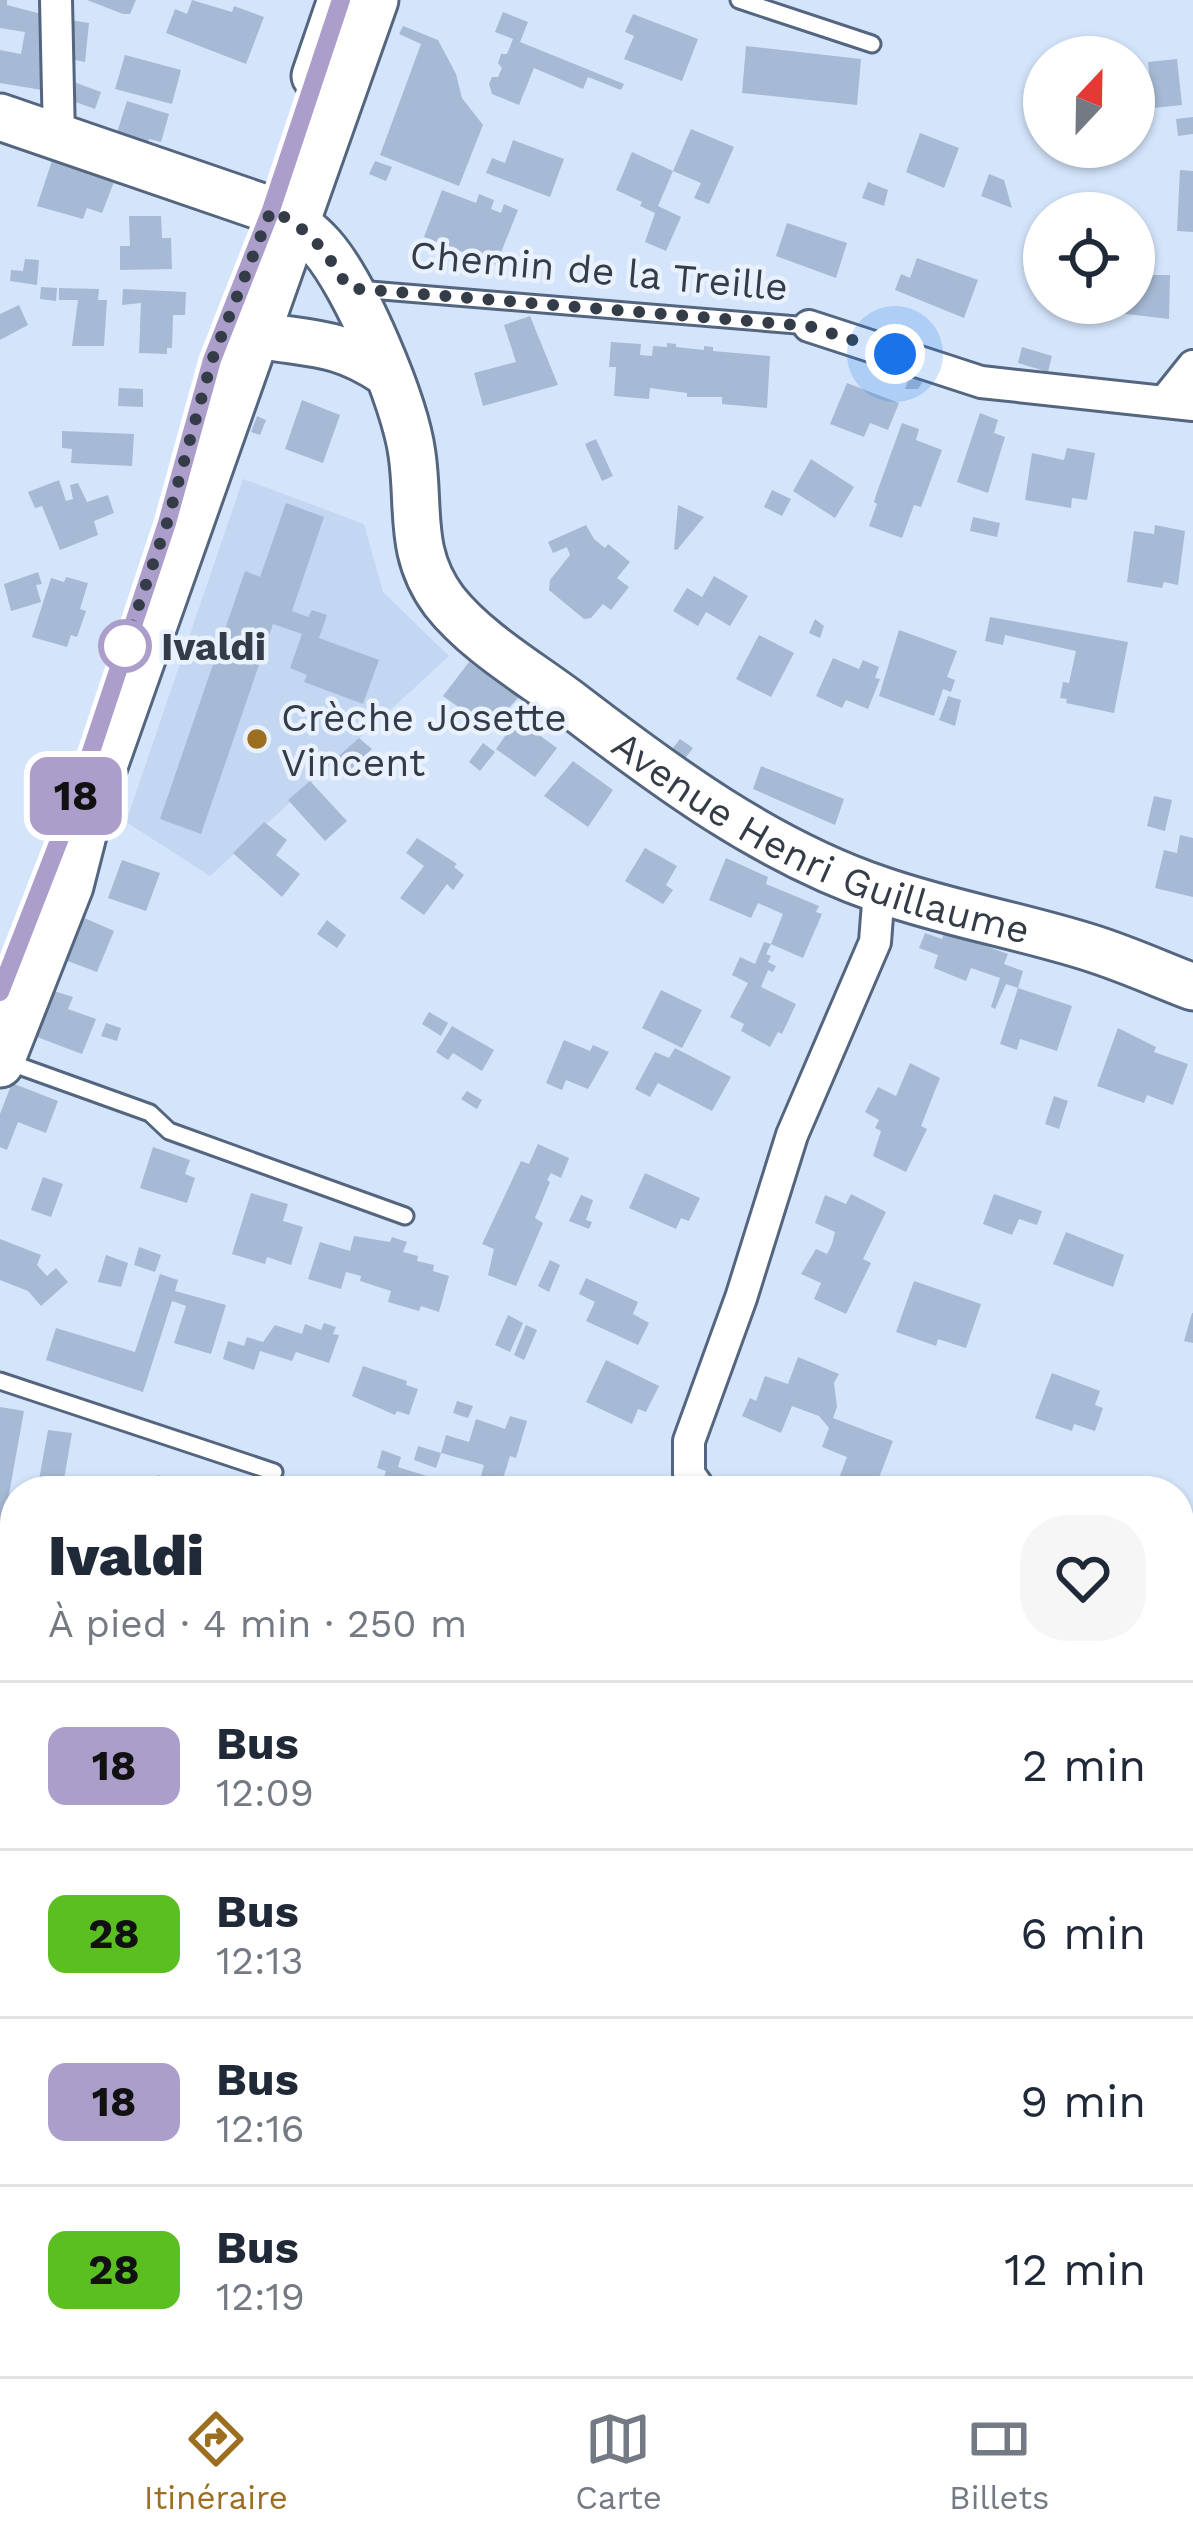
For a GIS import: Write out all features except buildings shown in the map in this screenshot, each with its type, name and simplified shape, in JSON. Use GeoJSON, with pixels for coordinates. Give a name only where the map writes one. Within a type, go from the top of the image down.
{"type":"FeatureCollection","features":[{"type":"Feature","properties":{"kind":"main road"},"geometry":{"type":"LineString","coordinates":[[254,334],[244,318],[268,246],[284,216],[341,0]]}},
{"type":"Feature","properties":{"kind":"main road"},"geometry":{"type":"LineString","coordinates":[[0,992],[76,797],[167,523],[212,360],[284,216],[375,0]]}},
{"type":"Feature","properties":{"kind":"main road"},"geometry":{"type":"LineString","coordinates":[[0,117],[284,216]]}},
{"type":"Feature","properties":{"kind":"main road","name":"Avenue Henri Guillaume"},"geometry":{"type":"LineString","coordinates":[[284,216],[325,250],[348,288],[385,372],[412,452],[416,533],[424,571],[447,605],[483,637],[713,808],[794,853],[879,890],[1092,948],[1193,987]]}},
{"type":"Feature","properties":{"kind":"main road"},"geometry":{"type":"LineString","coordinates":[[311,340],[339,314],[348,288]]}},
{"type":"Feature","properties":{"kind":"main road"},"geometry":{"type":"LineString","coordinates":[[254,334],[311,340],[357,353],[385,372]]}},
{"type":"Feature","properties":{"kind":"main road"},"geometry":{"type":"LineString","coordinates":[[1,1061],[70,886],[92,800],[254,334]]}},
{"type":"Feature","properties":{"kind":"street"},"geometry":{"type":"LineString","coordinates":[[56,0],[59,138]]}},
{"type":"Feature","properties":{"kind":"street","name":"Chemin de la Treille"},"geometry":{"type":"LineString","coordinates":[[809,326],[981,382],[1179,403]]}},
{"type":"Feature","properties":{"kind":"street"},"geometry":{"type":"LineString","coordinates":[[1179,403],[1193,366]]}},
{"type":"Feature","properties":{"kind":"street"},"geometry":{"type":"LineString","coordinates":[[691,1476],[688,1441],[741,1298],[792,1135],[875,942],[879,890]]}},
{"type":"Feature","properties":{"kind":"lane"},"geometry":{"type":"LineString","coordinates":[[739,0],[872,44]]}},
{"type":"Feature","properties":{"kind":"lane","name":"Chemin de la Treille"},"geometry":{"type":"LineString","coordinates":[[348,288],[809,326]]}},
{"type":"Feature","properties":{"kind":"lane"},"geometry":{"type":"LineString","coordinates":[[1,1061],[150,1113],[169,1131],[405,1216]]}},
{"type":"Feature","properties":{"kind":"lane"},"geometry":{"type":"LineString","coordinates":[[0,1381],[274,1472]]}},
{"type":"Feature","properties":{"kind":"shaded area","name":"Crèche Josette Vincent"},"geometry":{"type":"Polygon","coordinates":[[[243,479],[364,524],[383,592],[449,656],[210,876],[126,822],[243,479]]]}},
{"type":"Feature","properties":{"kind":"bus line","name":"18"},"geometry":{"type":"LineString","coordinates":[[0,992],[76,797],[167,523],[212,360],[271,210],[341,0]]}},
{"type":"Feature","properties":{"kind":"place","name":"Ivaldi"},"geometry":{"type":"Point","coordinates":[125,646]}},
{"type":"Feature","properties":{"kind":"place","name":"Crèche Josette Vincent"},"geometry":{"type":"Point","coordinates":[257,739]}},
{"type":"Feature","properties":{"kind":"route"},"geometry":{"type":"LineString","coordinates":[[125,646],[167,523],[212,360],[271,210],[316,239],[348,288],[809,326],[895,354]]}}]}
